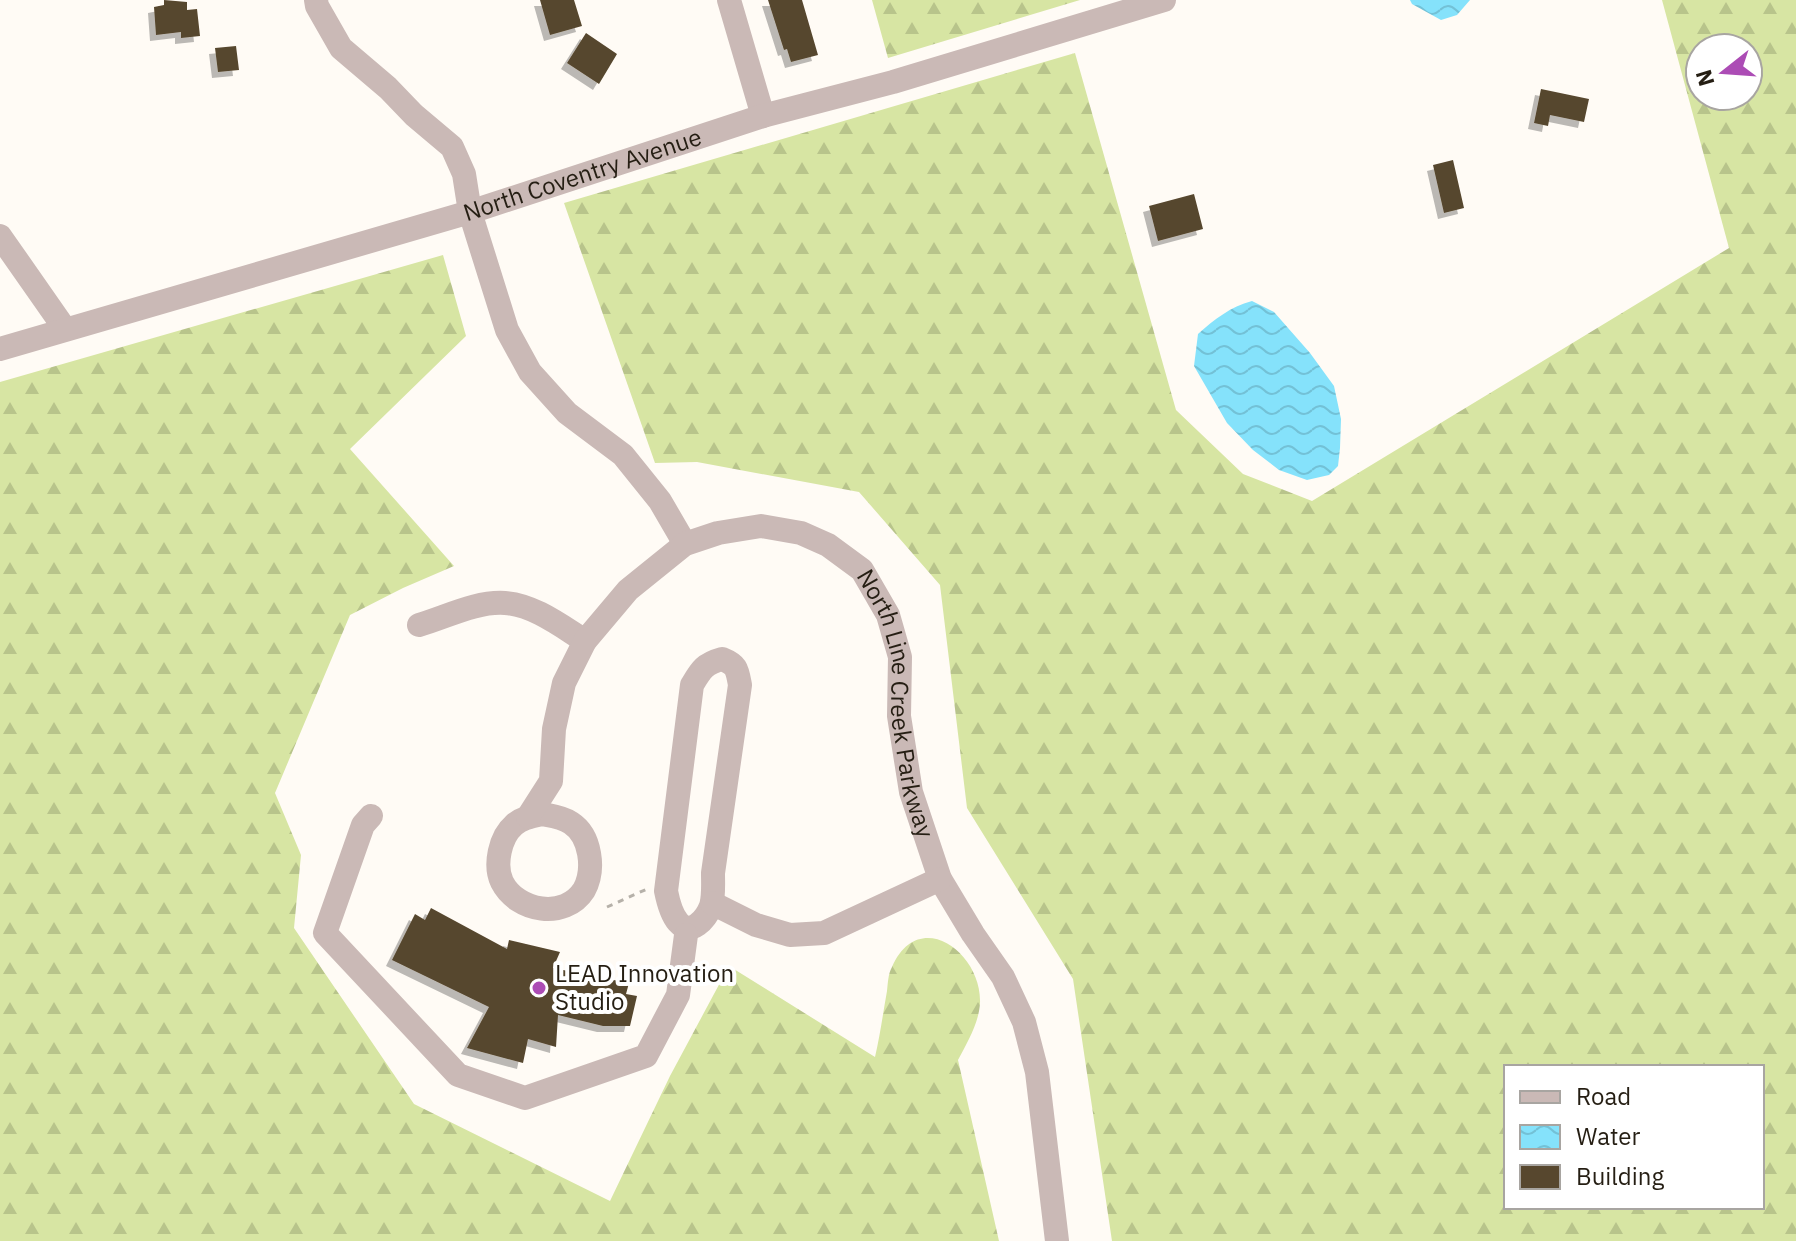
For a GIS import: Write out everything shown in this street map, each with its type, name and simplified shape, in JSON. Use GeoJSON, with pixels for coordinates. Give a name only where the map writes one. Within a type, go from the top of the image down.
{"type":"FeatureCollection","features":[{"type":"Feature","properties":{"kind":"street"},"geometry":{"type":"LineString","coordinates":[[316,0],[341,48],[452,147],[464,174],[470,212],[507,330],[530,372],[567,413],[623,455],[660,501],[685,544]]}},
{"type":"Feature","properties":{"kind":"street"},"geometry":{"type":"LineString","coordinates":[[729,0],[763,116]]}},
{"type":"Feature","properties":{"kind":"street","name":"North Coventry Avenue"},"geometry":{"type":"LineString","coordinates":[[0,349],[470,212],[763,116],[893,82],[1164,0]]}},
{"type":"Feature","properties":{"kind":"street"},"geometry":{"type":"LineString","coordinates":[[0,236],[65,329]]}},
{"type":"Feature","properties":{"kind":"street","name":"North Line Creek Parkway"},"geometry":{"type":"LineString","coordinates":[[551,781],[554,729],[564,683],[585,641],[628,590],[685,544],[718,533],[761,526],[801,533],[828,545],[862,570],[888,615],[900,657],[899,716],[911,792],[940,879],[1003,977],[1024,1022],[1037,1072],[1057,1241]]}},
{"type":"Feature","properties":{"kind":"street"},"geometry":{"type":"LineString","coordinates":[[419,625],[473,607],[508,603],[534,611],[585,641]]}},
{"type":"Feature","properties":{"kind":"street"},"geometry":{"type":"LineString","coordinates":[[722,659],[738,670],[740,685],[713,873],[712,903],[705,919],[697,926],[687,927],[678,923],[666,891],[692,685],[701,669],[722,659]]}},
{"type":"Feature","properties":{"kind":"street"},"geometry":{"type":"LineString","coordinates":[[528,817],[551,781]]}},
{"type":"Feature","properties":{"kind":"street"},"geometry":{"type":"LineString","coordinates":[[551,781],[584,839],[590,856],[589,874],[583,891],[560,909],[542,910],[516,898],[503,885],[498,864],[505,836],[514,825],[542,814],[557,816],[573,824]]}},
{"type":"Feature","properties":{"kind":"street"},"geometry":{"type":"LineString","coordinates":[[371,816],[363,825],[325,933],[458,1075],[525,1098],[646,1056],[678,995],[686,935]]}},
{"type":"Feature","properties":{"kind":"street"},"geometry":{"type":"LineString","coordinates":[[712,903],[756,925],[790,935],[824,933],[940,879]]}},
{"type":"Feature","properties":{"kind":"path"},"geometry":{"type":"LineString","coordinates":[[607,907],[639,893]]}},
{"type":"Feature","properties":{"kind":"green space"},"geometry":{"type":"Polygon","coordinates":[[[872,0],[1080,0],[888,58],[872,0]]]}},
{"type":"Feature","properties":{"kind":"green space"},"geometry":{"type":"Polygon","coordinates":[[[1662,0],[1796,0],[1796,1241],[1112,1241],[1073,979],[967,808],[940,585],[859,492],[697,462],[655,463],[564,203],[1075,53],[1176,410],[1243,474],[1312,501],[1729,248],[1692,112],[1764,112],[1764,32],[1684,32],[1684,81],[1662,0]]]}},
{"type":"Feature","properties":{"kind":"green space"},"geometry":{"type":"Polygon","coordinates":[[[443,255],[466,336],[350,449],[454,566],[350,615],[275,793],[301,855],[294,928],[414,1104],[610,1201],[670,1076],[729,966],[875,1057],[892,967],[904,949],[917,940],[932,938],[947,943],[971,968],[978,985],[980,1003],[977,1018],[958,1060],[999,1241],[0,1241],[0,382],[443,255]]]}},
{"type":"Feature","properties":{"kind":"water"},"geometry":{"type":"Polygon","coordinates":[[[1410,0],[1470,0],[1457,15],[1441,20],[1410,0]]]}},
{"type":"Feature","properties":{"kind":"water"},"geometry":{"type":"Polygon","coordinates":[[[1252,301],[1274,312],[1334,386],[1341,419],[1340,448],[1338,466],[1329,475],[1307,480],[1279,470],[1253,450],[1227,423],[1194,366],[1198,334],[1223,314],[1252,301]]]}},
{"type":"Feature","properties":{"kind":"building"},"geometry":{"type":"Polygon","coordinates":[[[164,0],[187,2],[187,10],[197,9],[200,36],[181,38],[181,32],[156,35],[154,7],[164,5],[164,0]]]}},
{"type":"Feature","properties":{"kind":"building"},"geometry":{"type":"Polygon","coordinates":[[[540,0],[574,0],[582,26],[550,35],[540,0]]]}},
{"type":"Feature","properties":{"kind":"building"},"geometry":{"type":"Polygon","coordinates":[[[768,0],[802,0],[818,55],[791,62],[768,0]]]}},
{"type":"Feature","properties":{"kind":"building"},"geometry":{"type":"Polygon","coordinates":[[[586,33],[617,54],[599,84],[567,63],[586,33]]]}},
{"type":"Feature","properties":{"kind":"building"},"geometry":{"type":"Polygon","coordinates":[[[236,46],[239,70],[218,72],[215,48],[236,46]]]}},
{"type":"Feature","properties":{"kind":"building"},"geometry":{"type":"Polygon","coordinates":[[[1541,89],[1589,99],[1584,122],[1550,115],[1548,126],[1534,123],[1541,89]]]}},
{"type":"Feature","properties":{"kind":"building"},"geometry":{"type":"Polygon","coordinates":[[[1453,160],[1464,208],[1444,213],[1433,165],[1453,160]]]}},
{"type":"Feature","properties":{"kind":"building"},"geometry":{"type":"Polygon","coordinates":[[[1194,194],[1203,229],[1158,241],[1149,206],[1194,194]]]}},
{"type":"Feature","properties":{"kind":"building","name":"LEAD Innovation Studio"},"geometry":{"type":"Polygon","coordinates":[[[431,908],[507,949],[509,940],[560,952],[553,968],[629,983],[626,994],[637,996],[630,1026],[603,1026],[558,1015],[556,1047],[528,1039],[523,1063],[467,1048],[489,1007],[392,960],[415,914],[425,920],[431,908]]]}},
{"type":"Feature","properties":{"kind":"place","name":"LEAD Innovation Studio"},"geometry":{"type":"Point","coordinates":[539,988]}}]}
